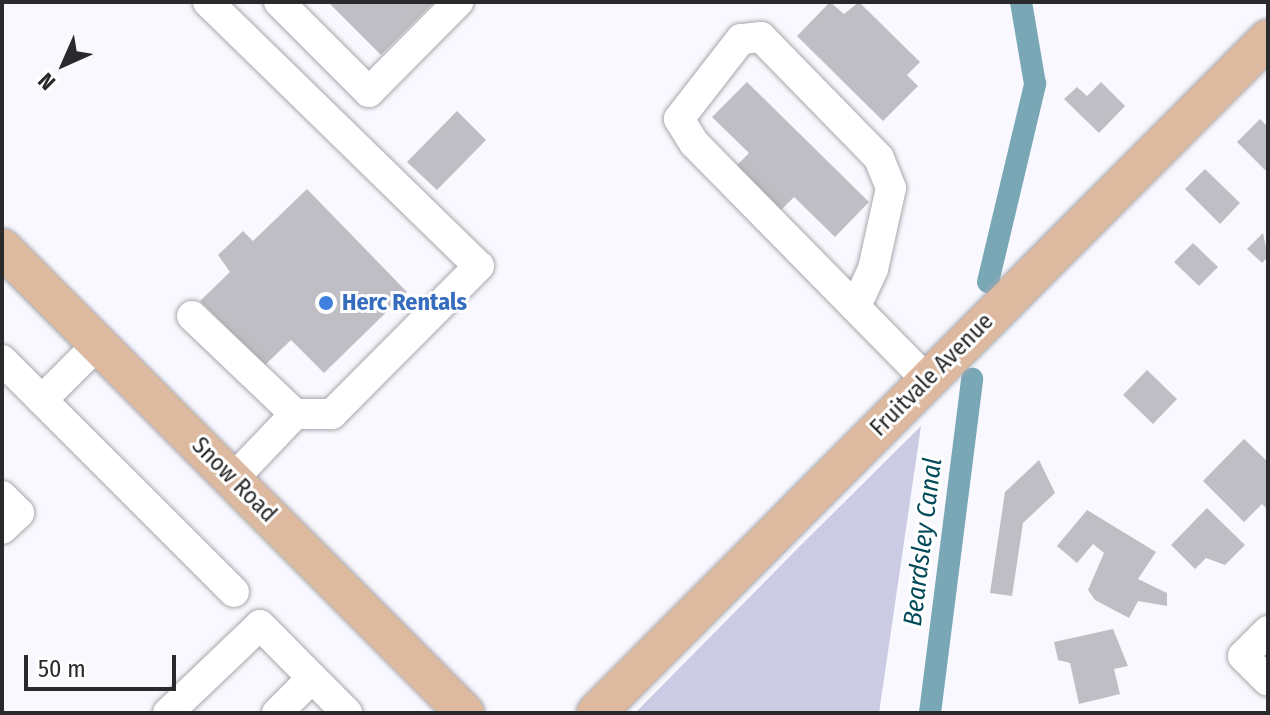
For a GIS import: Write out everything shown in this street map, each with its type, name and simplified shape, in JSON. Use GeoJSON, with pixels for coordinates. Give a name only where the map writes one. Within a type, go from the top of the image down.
{"type":"FeatureCollection","features":[{"type":"Feature","properties":{"kind":"main road","name":"Fruitvale Avenue"},"geometry":{"type":"LineString","coordinates":[[596,713],[1268,39]]}},
{"type":"Feature","properties":{"kind":"main road","name":"Snow Road"},"geometry":{"type":"LineString","coordinates":[[2,248],[465,713]]}},
{"type":"Feature","properties":{"kind":"street"},"geometry":{"type":"LineString","coordinates":[[192,316],[295,414],[332,414],[479,266],[208,2]]}},
{"type":"Feature","properties":{"kind":"street"},"geometry":{"type":"LineString","coordinates":[[279,2],[369,92],[458,2]]}},
{"type":"Feature","properties":{"kind":"street"},"geometry":{"type":"LineString","coordinates":[[856,306],[873,269],[891,188],[879,158],[761,37],[741,39],[679,119],[694,143],[927,380]]}},
{"type":"Feature","properties":{"kind":"street"},"geometry":{"type":"LineString","coordinates":[[42,400],[98,344]]}},
{"type":"Feature","properties":{"kind":"street"},"geometry":{"type":"LineString","coordinates":[[2,360],[234,592]]}},
{"type":"Feature","properties":{"kind":"street"},"geometry":{"type":"LineString","coordinates":[[233,479],[295,414]]}},
{"type":"Feature","properties":{"kind":"street"},"geometry":{"type":"LineString","coordinates":[[2,496],[19,513],[2,529]]}},
{"type":"Feature","properties":{"kind":"street"},"geometry":{"type":"LineString","coordinates":[[168,713],[260,625],[347,713]]}},
{"type":"Feature","properties":{"kind":"street"},"geometry":{"type":"LineString","coordinates":[[1268,631],[1243,656],[1268,681]]}},
{"type":"Feature","properties":{"kind":"street"},"geometry":{"type":"LineString","coordinates":[[277,713],[312,678]]}},
{"type":"Feature","properties":{"kind":"shaded area"},"geometry":{"type":"Polygon","coordinates":[[[921,426],[879,713],[635,713],[800,546],[921,426]]]}},
{"type":"Feature","properties":{"kind":"building"},"geometry":{"type":"Polygon","coordinates":[[[328,2],[434,2],[381,55],[328,2]]]}},
{"type":"Feature","properties":{"kind":"building"},"geometry":{"type":"Polygon","coordinates":[[[830,2],[844,14],[859,2],[920,62],[907,75],[918,86],[883,121],[797,36],[830,2]]]}},
{"type":"Feature","properties":{"kind":"building"},"geometry":{"type":"Polygon","coordinates":[[[747,82],[869,202],[835,237],[794,197],[781,210],[736,166],[749,153],[712,117],[747,82]]]}},
{"type":"Feature","properties":{"kind":"building"},"geometry":{"type":"Polygon","coordinates":[[[1101,82],[1125,106],[1099,133],[1064,99],[1077,87],[1087,96],[1101,82]]]}},
{"type":"Feature","properties":{"kind":"building"},"geometry":{"type":"Polygon","coordinates":[[[457,111],[486,140],[437,190],[407,162],[457,111]]]}},
{"type":"Feature","properties":{"kind":"building"},"geometry":{"type":"Polygon","coordinates":[[[1260,119],[1268,127],[1266,171],[1237,142],[1260,119]]]}},
{"type":"Feature","properties":{"kind":"building"},"geometry":{"type":"Polygon","coordinates":[[[1205,169],[1240,203],[1220,224],[1185,189],[1205,169]]]}},
{"type":"Feature","properties":{"kind":"building"},"geometry":{"type":"Polygon","coordinates":[[[307,189],[407,292],[324,373],[291,340],[265,365],[200,301],[230,272],[218,255],[243,231],[253,241],[307,189]]]}},
{"type":"Feature","properties":{"kind":"building"},"geometry":{"type":"Polygon","coordinates":[[[1263,233],[1268,257],[1262,263],[1247,249],[1263,233]]]}},
{"type":"Feature","properties":{"kind":"building"},"geometry":{"type":"Polygon","coordinates":[[[1193,243],[1218,267],[1199,286],[1174,262],[1193,243]]]}},
{"type":"Feature","properties":{"kind":"building"},"geometry":{"type":"Polygon","coordinates":[[[1147,370],[1177,399],[1153,424],[1123,395],[1147,370]]]}},
{"type":"Feature","properties":{"kind":"building"},"geometry":{"type":"Polygon","coordinates":[[[1244,439],[1268,462],[1268,510],[1262,504],[1244,522],[1203,481],[1244,439]]]}},
{"type":"Feature","properties":{"kind":"building"},"geometry":{"type":"Polygon","coordinates":[[[1039,460],[1055,493],[1023,523],[1012,596],[990,593],[1005,492],[1039,460]]]}},
{"type":"Feature","properties":{"kind":"building"},"geometry":{"type":"Polygon","coordinates":[[[1207,508],[1245,545],[1225,565],[1206,558],[1195,569],[1171,545],[1207,508]]]}},
{"type":"Feature","properties":{"kind":"building"},"geometry":{"type":"Polygon","coordinates":[[[1087,510],[1156,552],[1138,579],[1167,593],[1167,606],[1138,601],[1129,618],[1095,600],[1088,590],[1104,553],[1093,544],[1077,563],[1057,546],[1087,510]]]}},
{"type":"Feature","properties":{"kind":"building"},"geometry":{"type":"Polygon","coordinates":[[[1113,629],[1128,666],[1114,669],[1120,694],[1079,704],[1070,663],[1058,660],[1054,642],[1113,629]]]}},
{"type":"Feature","properties":{"kind":"waterway","name":"Beardsley Canal"},"geometry":{"type":"LineString","coordinates":[[988,282],[1035,84],[1021,2]]}},
{"type":"Feature","properties":{"kind":"waterway","name":"Beardsley Canal"},"geometry":{"type":"LineString","coordinates":[[930,713],[972,379]]}},
{"type":"Feature","properties":{"kind":"place","name":"Herc Rentals"},"geometry":{"type":"Point","coordinates":[326,303]}}]}
